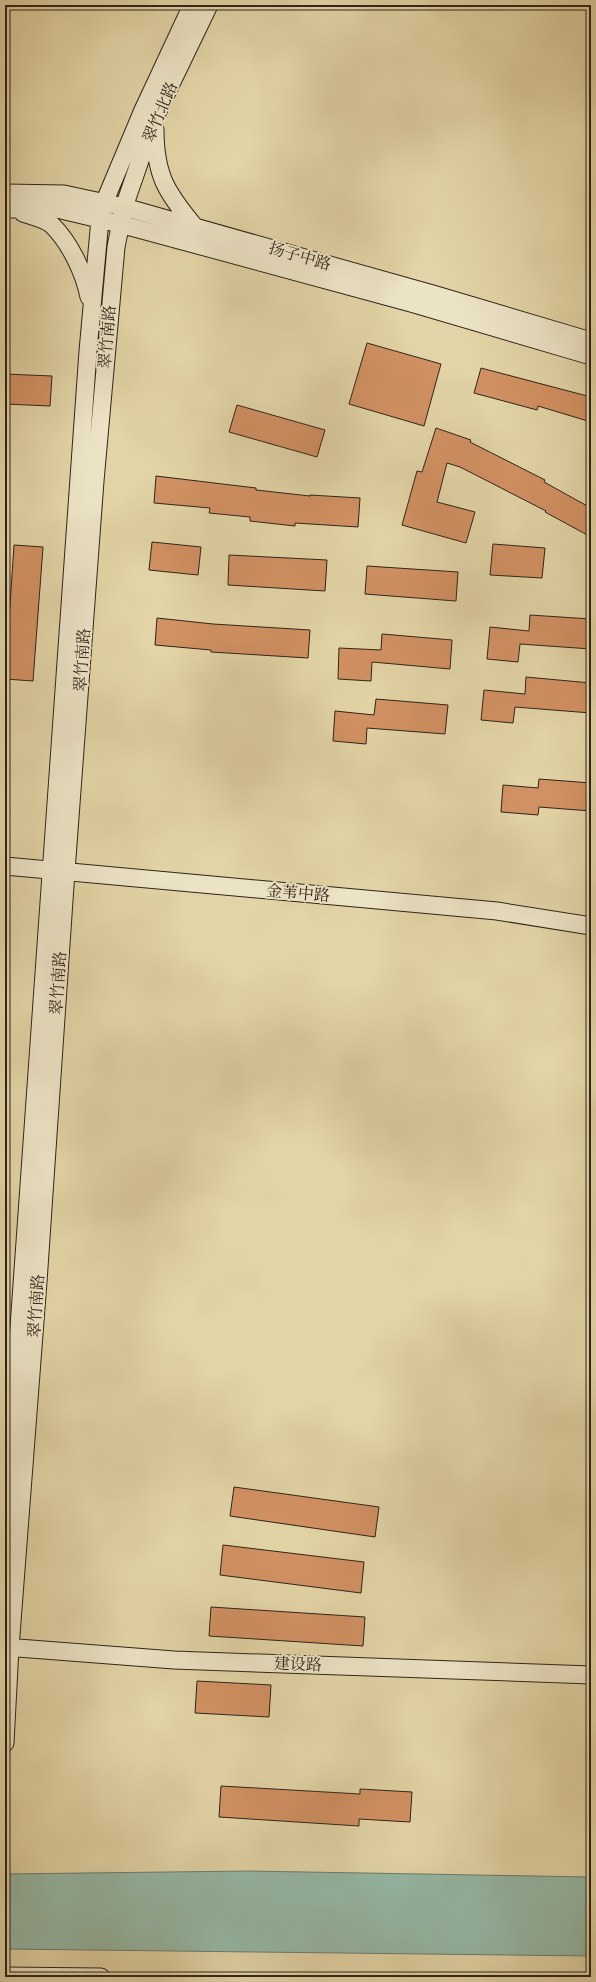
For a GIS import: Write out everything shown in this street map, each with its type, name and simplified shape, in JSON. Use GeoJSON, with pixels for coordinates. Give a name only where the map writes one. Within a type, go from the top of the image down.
{"type":"FeatureCollection","features":[{"type":"Feature","properties":{"kind":"main road","name":"翠竹北路"},"geometry":{"type":"LineString","coordinates":[[100,219],[104,203],[143,110],[192,5]]}},
{"type":"Feature","properties":{"kind":"main road","name":"翠竹北路"},"geometry":{"type":"LineString","coordinates":[[120,224],[124,207],[156,117],[209,5]]}},
{"type":"Feature","properties":{"kind":"main road"},"geometry":{"type":"LineString","coordinates":[[156,117],[155,144],[159,171],[173,201],[195,227]]}},
{"type":"Feature","properties":{"kind":"main road","name":"扬子中路"},"geometry":{"type":"LineString","coordinates":[[5,193],[64,194],[124,207],[436,294],[591,341]]}},
{"type":"Feature","properties":{"kind":"main road","name":"扬子中路"},"geometry":{"type":"LineString","coordinates":[[9,209],[57,209],[120,224],[411,303],[591,356]]}},
{"type":"Feature","properties":{"kind":"main road"},"geometry":{"type":"LineString","coordinates":[[9,209],[51,224],[70,249],[85,279],[92,312]]}},
{"type":"Feature","properties":{"kind":"main road","name":"翠竹南路"},"geometry":{"type":"LineString","coordinates":[[5,1743],[8,1647],[38,1282],[59,870],[92,312],[100,219]]}},
{"type":"Feature","properties":{"kind":"main road","name":"翠竹南路"},"geometry":{"type":"LineString","coordinates":[[5,1525],[59,870],[104,372],[120,224]]}},
{"type":"Feature","properties":{"kind":"main road","name":"金苇中路"},"geometry":{"type":"LineString","coordinates":[[5,866],[497,911],[591,926]]}},
{"type":"Feature","properties":{"kind":"main road","name":"建设路"},"geometry":{"type":"LineString","coordinates":[[8,1647],[174,1660],[591,1675]]}},
{"type":"Feature","properties":{"kind":"main road"},"geometry":{"type":"LineString","coordinates":[[5,1976],[100,1977]]}},
{"type":"Feature","properties":{"kind":"shaded area"},"geometry":{"type":"Polygon","coordinates":[[[248,1871],[591,1877],[591,1956],[5,1949],[5,1874],[248,1871]]]}},
{"type":"Feature","properties":{"kind":"building"},"geometry":{"type":"Polygon","coordinates":[[[367,343],[441,364],[424,426],[349,404],[367,343]]]}},
{"type":"Feature","properties":{"kind":"building"},"geometry":{"type":"Polygon","coordinates":[[[481,368],[591,397],[591,422],[538,406],[537,410],[474,393],[481,368]]]}},
{"type":"Feature","properties":{"kind":"building"},"geometry":{"type":"Polygon","coordinates":[[[5,374],[52,376],[50,406],[5,404],[5,374]]]}},
{"type":"Feature","properties":{"kind":"building"},"geometry":{"type":"Polygon","coordinates":[[[237,405],[325,430],[317,457],[229,432],[237,405]]]}},
{"type":"Feature","properties":{"kind":"building"},"geometry":{"type":"Polygon","coordinates":[[[436,428],[471,440],[470,442],[545,480],[544,482],[591,508],[591,537],[545,512],[546,511],[460,467],[447,463],[437,502],[475,512],[466,543],[402,525],[417,471],[422,472],[436,428]]]}},
{"type":"Feature","properties":{"kind":"building"},"geometry":{"type":"Polygon","coordinates":[[[156,476],[310,496],[360,498],[358,527],[295,523],[295,526],[250,521],[250,517],[209,513],[210,508],[154,503],[156,476]]]}},
{"type":"Feature","properties":{"kind":"building"},"geometry":{"type":"Polygon","coordinates":[[[152,542],[201,547],[198,575],[149,570],[152,542]]]}},
{"type":"Feature","properties":{"kind":"building"},"geometry":{"type":"Polygon","coordinates":[[[493,544],[545,548],[542,578],[490,575],[493,544]]]}},
{"type":"Feature","properties":{"kind":"building"},"geometry":{"type":"Polygon","coordinates":[[[14,545],[43,547],[33,681],[5,679],[14,545]]]}},
{"type":"Feature","properties":{"kind":"building"},"geometry":{"type":"Polygon","coordinates":[[[229,555],[327,560],[325,591],[228,585],[229,555]]]}},
{"type":"Feature","properties":{"kind":"building"},"geometry":{"type":"Polygon","coordinates":[[[367,566],[458,572],[456,601],[365,594],[367,566]]]}},
{"type":"Feature","properties":{"kind":"building"},"geometry":{"type":"Polygon","coordinates":[[[530,615],[591,619],[591,649],[520,644],[518,662],[487,659],[490,627],[529,631],[530,615]]]}},
{"type":"Feature","properties":{"kind":"building"},"geometry":{"type":"Polygon","coordinates":[[[157,618],[213,624],[310,630],[308,658],[211,652],[211,650],[155,645],[157,618]]]}},
{"type":"Feature","properties":{"kind":"building"},"geometry":{"type":"Polygon","coordinates":[[[382,634],[452,640],[450,669],[372,662],[371,681],[338,679],[339,648],[381,650],[382,634]]]}},
{"type":"Feature","properties":{"kind":"building"},"geometry":{"type":"Polygon","coordinates":[[[526,677],[591,683],[591,713],[515,707],[513,723],[481,720],[484,690],[525,694],[526,677]]]}},
{"type":"Feature","properties":{"kind":"building"},"geometry":{"type":"Polygon","coordinates":[[[376,699],[448,705],[445,734],[367,728],[366,744],[333,741],[335,711],[374,715],[376,699]]]}},
{"type":"Feature","properties":{"kind":"building"},"geometry":{"type":"Polygon","coordinates":[[[539,779],[591,783],[591,811],[539,807],[538,815],[501,812],[503,785],[538,788],[539,779]]]}},
{"type":"Feature","properties":{"kind":"building"},"geometry":{"type":"Polygon","coordinates":[[[234,1487],[379,1507],[375,1537],[230,1516],[234,1487]]]}},
{"type":"Feature","properties":{"kind":"building"},"geometry":{"type":"Polygon","coordinates":[[[223,1545],[364,1562],[361,1593],[220,1575],[223,1545]]]}},
{"type":"Feature","properties":{"kind":"building"},"geometry":{"type":"Polygon","coordinates":[[[211,1607],[365,1617],[363,1646],[209,1636],[211,1607]]]}},
{"type":"Feature","properties":{"kind":"building"},"geometry":{"type":"Polygon","coordinates":[[[197,1681],[271,1685],[269,1717],[195,1713],[197,1681]]]}},
{"type":"Feature","properties":{"kind":"building"},"geometry":{"type":"Polygon","coordinates":[[[221,1786],[360,1794],[360,1789],[412,1792],[410,1822],[359,1819],[359,1826],[219,1817],[221,1786]]]}}]}
